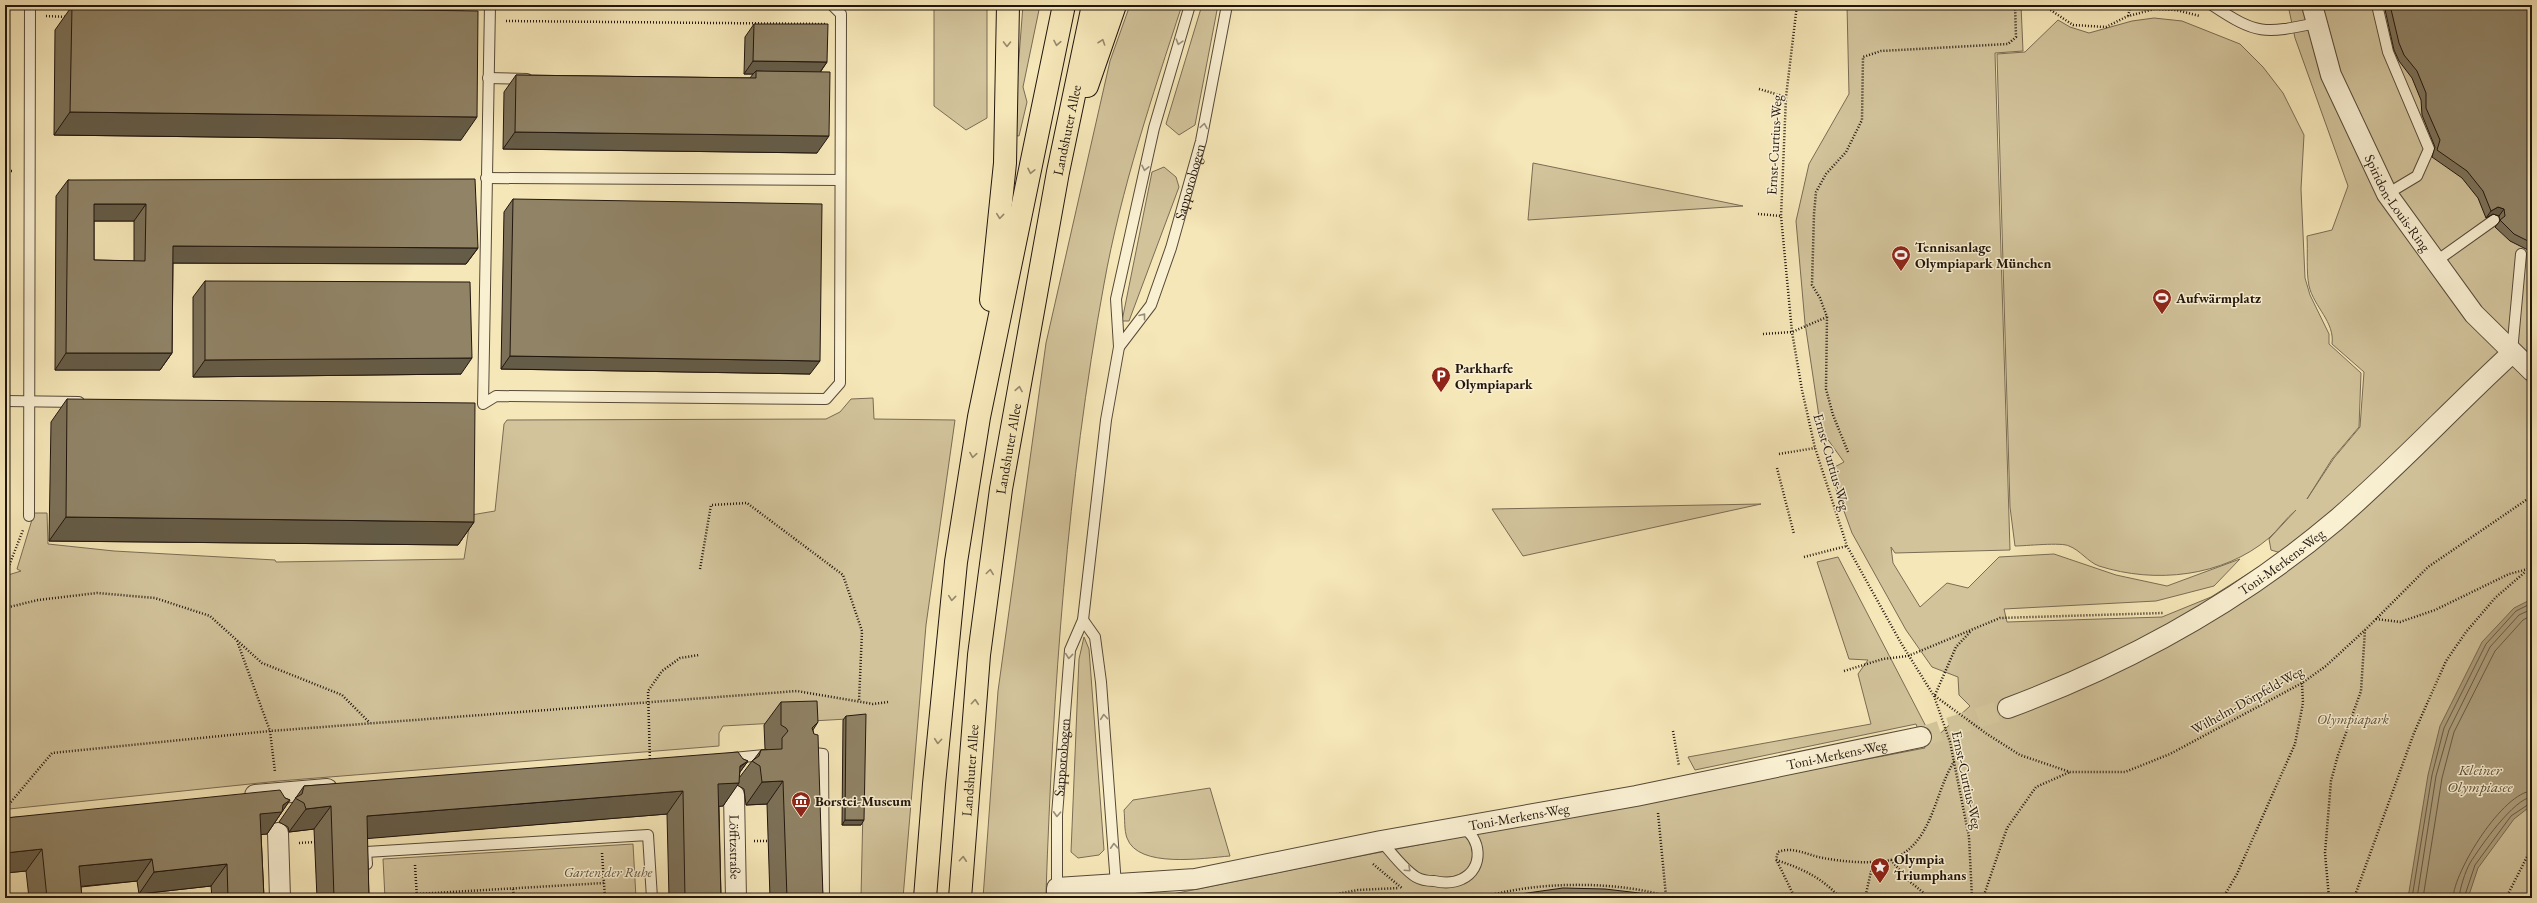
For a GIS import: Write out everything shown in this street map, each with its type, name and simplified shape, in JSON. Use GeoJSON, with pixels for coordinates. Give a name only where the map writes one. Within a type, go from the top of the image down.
{"type":"FeatureCollection","features":[{"type":"Feature","properties":{"kind":"highway","name":"Landshuter Allee"},"geometry":{"type":"LineString","coordinates":[[979,417],[1005,163],[1008,5]]}},
{"type":"Feature","properties":{"kind":"highway","name":"Landshuter Allee"},"geometry":{"type":"LineString","coordinates":[[925,898],[949,624],[956,562],[979,417],[1064,5]]}},
{"type":"Feature","properties":{"kind":"highway","name":"Landshuter Allee"},"geometry":{"type":"LineString","coordinates":[[960,898],[979,655],[1000,497],[1058,172],[1093,5]]}},
{"type":"Feature","properties":{"kind":"highway"},"geometry":{"type":"LineString","coordinates":[[1058,172],[1115,5]]}},
{"type":"Feature","properties":{"kind":"street","name":"Spiridon-Louis-Ring"},"geometry":{"type":"LineString","coordinates":[[2314,14],[2331,75],[2387,194],[2474,314],[2532,371]]}},
{"type":"Feature","properties":{"kind":"street","name":"Toni-Merkens-Weg"},"geometry":{"type":"LineString","coordinates":[[2008,708],[2092,674],[2147,647],[2273,569],[2335,521],[2512,353]]}},
{"type":"Feature","properties":{"kind":"street","name":"Toni-Merkens-Weg"},"geometry":{"type":"LineString","coordinates":[[1057,893],[1116,892],[1195,879],[1281,863],[1382,841],[1656,792],[1921,737]]}},
{"type":"Feature","properties":{"kind":"street"},"geometry":{"type":"LineString","coordinates":[[238,797],[277,802],[349,787]]}},
{"type":"Feature","properties":{"kind":"street","name":"Löfftzstraße"},"geometry":{"type":"LineString","coordinates":[[734,795],[736,898]]}},
{"type":"Feature","properties":{"kind":"street"},"geometry":{"type":"LineString","coordinates":[[278,833],[280,898]]}},
{"type":"Feature","properties":{"kind":"lane"},"geometry":{"type":"LineString","coordinates":[[29,516],[30,5]]}},
{"type":"Feature","properties":{"kind":"lane"},"geometry":{"type":"LineString","coordinates":[[490,5],[479,404],[496,396],[826,399],[840,383],[840,180],[837,82],[841,14],[832,5]]}},
{"type":"Feature","properties":{"kind":"lane","name":"Sapporobogen"},"geometry":{"type":"LineString","coordinates":[[1057,893],[1057,815],[1070,650],[1083,620],[1106,420],[1119,347],[1116,299],[1154,128],[1190,5]]}},
{"type":"Feature","properties":{"kind":"lane","name":"Sapporobogen"},"geometry":{"type":"LineString","coordinates":[[1119,347],[1151,305],[1171,248],[1202,141],[1227,5]]}},
{"type":"Feature","properties":{"kind":"lane"},"geometry":{"type":"LineString","coordinates":[[2212,5],[2233,19],[2254,29],[2275,32],[2314,14]]}},
{"type":"Feature","properties":{"kind":"lane"},"geometry":{"type":"LineString","coordinates":[[2377,5],[2388,52],[2429,149],[2417,176],[2387,194]]}},
{"type":"Feature","properties":{"kind":"lane"},"geometry":{"type":"LineString","coordinates":[[488,78],[541,79]]}},
{"type":"Feature","properties":{"kind":"lane"},"geometry":{"type":"LineString","coordinates":[[486,178],[840,180]]}},
{"type":"Feature","properties":{"kind":"lane"},"geometry":{"type":"LineString","coordinates":[[2435,262],[2494,220]]}},
{"type":"Feature","properties":{"kind":"lane"},"geometry":{"type":"LineString","coordinates":[[2512,353],[2521,254]]}},
{"type":"Feature","properties":{"kind":"lane"},"geometry":{"type":"LineString","coordinates":[[5,401],[93,402]]}},
{"type":"Feature","properties":{"kind":"lane"},"geometry":{"type":"LineString","coordinates":[[1083,620],[1095,637],[1101,682],[1116,892]]}},
{"type":"Feature","properties":{"kind":"lane"},"geometry":{"type":"LineString","coordinates":[[802,752],[823,754],[824,898]]}},
{"type":"Feature","properties":{"kind":"lane"},"geometry":{"type":"LineString","coordinates":[[728,763],[765,755]]}},
{"type":"Feature","properties":{"kind":"lane"},"geometry":{"type":"LineString","coordinates":[[1382,841],[1417,877],[1440,882],[1461,880],[1473,870],[1478,857],[1477,846],[1473,837],[1461,827]]}},
{"type":"Feature","properties":{"kind":"lane"},"geometry":{"type":"LineString","coordinates":[[368,875],[366,852],[648,835],[652,898]]}},
{"type":"Feature","properties":{"kind":"path","name":"Ernst-Curtius-Weg"},"geometry":{"type":"LineString","coordinates":[[1797,5],[1786,97],[1781,216],[1792,332],[1815,448],[1847,546],[1908,656],[1934,696],[1955,760],[1969,837],[1972,898]]}},
{"type":"Feature","properties":{"kind":"path"},"geometry":{"type":"LineString","coordinates":[[1848,452],[1833,416],[1826,389],[1827,317],[1820,298],[1812,285],[1816,192],[1826,174],[1846,152],[1862,120],[1863,57],[1881,51],[2008,44],[2016,37],[2015,5]]}},
{"type":"Feature","properties":{"kind":"path"},"geometry":{"type":"LineString","coordinates":[[2043,5],[2073,25],[2106,27],[2128,16],[2155,9],[2176,10],[2204,17],[2204,12],[2191,5]]}},
{"type":"Feature","properties":{"kind":"path"},"geometry":{"type":"LineString","coordinates":[[2128,16],[2131,5]]}},
{"type":"Feature","properties":{"kind":"path"},"geometry":{"type":"LineString","coordinates":[[30,16],[70,17]]}},
{"type":"Feature","properties":{"kind":"path"},"geometry":{"type":"LineString","coordinates":[[489,21],[841,24]]}},
{"type":"Feature","properties":{"kind":"path"},"geometry":{"type":"LineString","coordinates":[[1759,89],[1786,97]]}},
{"type":"Feature","properties":{"kind":"path"},"geometry":{"type":"LineString","coordinates":[[1758,214],[1781,216]]}},
{"type":"Feature","properties":{"kind":"path"},"geometry":{"type":"LineString","coordinates":[[1763,334],[1792,332],[1827,317]]}},
{"type":"Feature","properties":{"kind":"path"},"geometry":{"type":"LineString","coordinates":[[1779,454],[1815,448]]}},
{"type":"Feature","properties":{"kind":"path"},"geometry":{"type":"LineString","coordinates":[[1777,468],[1794,534]]}},
{"type":"Feature","properties":{"kind":"path","name":"Wilhelm-Dörpfeld-Weg"},"geometry":{"type":"LineString","coordinates":[[1934,696],[1986,734],[2020,755],[2070,772],[2125,772],[2170,754],[2302,683],[2326,666],[2365,630],[2428,567],[2532,496]]}},
{"type":"Feature","properties":{"kind":"path"},"geometry":{"type":"LineString","coordinates":[[700,569],[711,505],[747,503],[843,575],[862,632],[859,702]]}},
{"type":"Feature","properties":{"kind":"path"},"geometry":{"type":"LineString","coordinates":[[5,576],[29,516]]}},
{"type":"Feature","properties":{"kind":"path"},"geometry":{"type":"LineString","coordinates":[[1804,557],[1847,546]]}},
{"type":"Feature","properties":{"kind":"path"},"geometry":{"type":"LineString","coordinates":[[2354,898],[2414,734],[2446,661],[2466,632],[2495,598],[2525,572],[2532,568]]}},
{"type":"Feature","properties":{"kind":"path"},"geometry":{"type":"LineString","coordinates":[[2375,619],[2400,622],[2434,610],[2509,574],[2525,572]]}},
{"type":"Feature","properties":{"kind":"path"},"geometry":{"type":"LineString","coordinates":[[5,608],[38,600],[97,593],[155,598],[210,616],[262,663],[342,695],[371,724]]}},
{"type":"Feature","properties":{"kind":"path"},"geometry":{"type":"LineString","coordinates":[[1844,671],[1883,659],[1908,656],[2000,618],[2169,613]]}},
{"type":"Feature","properties":{"kind":"path"},"geometry":{"type":"LineString","coordinates":[[1934,696],[1956,646],[1972,629]]}},
{"type":"Feature","properties":{"kind":"path"},"geometry":{"type":"LineString","coordinates":[[2329,898],[2326,846],[2332,781],[2338,755],[2361,691],[2365,630]]}},
{"type":"Feature","properties":{"kind":"path"},"geometry":{"type":"LineString","coordinates":[[236,639],[270,731],[277,802]]}},
{"type":"Feature","properties":{"kind":"path"},"geometry":{"type":"LineString","coordinates":[[650,764],[646,700],[648,692],[662,672],[680,658],[699,655]]}},
{"type":"Feature","properties":{"kind":"path"},"geometry":{"type":"LineString","coordinates":[[2223,898],[2237,874],[2295,744],[2303,703],[2302,683]]}},
{"type":"Feature","properties":{"kind":"path"},"geometry":{"type":"LineString","coordinates":[[5,809],[52,753],[270,731],[371,724],[646,700],[797,690],[873,704],[888,702]]}},
{"type":"Feature","properties":{"kind":"path"},"geometry":{"type":"LineString","coordinates":[[1672,731],[1683,786]]}},
{"type":"Feature","properties":{"kind":"path"},"geometry":{"type":"LineString","coordinates":[[1795,898],[1776,859],[1778,852],[1787,848],[1823,858],[1874,863],[1891,860],[1904,855],[1920,837],[1935,810],[1946,774],[1955,760]]}},
{"type":"Feature","properties":{"kind":"path"},"geometry":{"type":"LineString","coordinates":[[1983,898],[2007,828],[2036,788],[2070,772]]}},
{"type":"Feature","properties":{"kind":"path"},"geometry":{"type":"LineString","coordinates":[[1656,792],[1666,896]]}},
{"type":"Feature","properties":{"kind":"path"},"geometry":{"type":"LineString","coordinates":[[602,838],[605,898]]}},
{"type":"Feature","properties":{"kind":"path"},"geometry":{"type":"LineString","coordinates":[[2506,898],[2532,847]]}},
{"type":"Feature","properties":{"kind":"path"},"geometry":{"type":"LineString","coordinates":[[414,849],[417,896],[604,883]]}},
{"type":"Feature","properties":{"kind":"path"},"geometry":{"type":"LineString","coordinates":[[1776,859],[1802,868],[1830,886],[1840,898]]}},
{"type":"Feature","properties":{"kind":"path"},"geometry":{"type":"LineString","coordinates":[[1891,860],[1909,881],[1930,898]]}},
{"type":"Feature","properties":{"kind":"path"},"geometry":{"type":"LineString","coordinates":[[1371,862],[1400,888],[1408,891]]}},
{"type":"Feature","properties":{"kind":"path"},"geometry":{"type":"LineString","coordinates":[[1865,898],[1874,863]]}},
{"type":"Feature","properties":{"kind":"path"},"geometry":{"type":"LineString","coordinates":[[1481,898],[1496,893],[1555,886],[1609,886],[1672,898]]}},
{"type":"Feature","properties":{"kind":"path"},"geometry":{"type":"LineString","coordinates":[[1316,898],[1358,890],[1400,888]]}},
{"type":"Feature","properties":{"kind":"path"},"geometry":{"type":"LineString","coordinates":[[513,889],[514,898]]}},
{"type":"Feature","properties":{"kind":"green space"},"geometry":{"type":"Polygon","coordinates":[[[296,5],[359,5],[361,10],[295,8],[296,5]]]}},
{"type":"Feature","properties":{"kind":"green space"},"geometry":{"type":"Polygon","coordinates":[[[375,5],[458,5],[464,10],[374,10],[375,5]]]}},
{"type":"Feature","properties":{"kind":"green space"},"geometry":{"type":"Polygon","coordinates":[[[934,5],[987,5],[987,118],[966,130],[934,106],[934,5]]]}},
{"type":"Feature","properties":{"kind":"green space"},"geometry":{"type":"Polygon","coordinates":[[[1023,5],[1040,5],[1023,87],[1027,102],[1019,136],[1013,135],[1023,5]]]}},
{"type":"Feature","properties":{"kind":"green space"},"geometry":{"type":"Polygon","coordinates":[[[1130,5],[1182,5],[1138,143],[1119,213],[1104,284],[1091,360],[1071,511],[1064,588],[1053,740],[1046,893],[1044,898],[983,898],[998,691],[1046,343],[1110,61],[1130,5]]]}},
{"type":"Feature","properties":{"kind":"green space"},"geometry":{"type":"Polygon","coordinates":[[[1202,5],[1218,5],[1195,125],[1179,135],[1166,124],[1202,5]]]}},
{"type":"Feature","properties":{"kind":"green space","name":"Olympiapark"},"geometry":{"type":"Polygon","coordinates":[[[1847,5],[2021,5],[2023,51],[1995,53],[2010,550],[1895,553],[1891,547],[1893,563],[1920,607],[1947,583],[1968,588],[1999,557],[2054,554],[2116,575],[2167,586],[2240,559],[2214,586],[2156,601],[2004,609],[2007,622],[2162,617],[2211,597],[2281,553],[2271,550],[2269,539],[2296,510],[2269,538],[2251,551],[2210,569],[2188,573],[2143,575],[2120,572],[2099,566],[2077,550],[2065,545],[2051,544],[2015,546],[2010,507],[1997,54],[2025,52],[2058,20],[2070,27],[2089,33],[2132,21],[2154,18],[2182,21],[2240,44],[2263,67],[2283,93],[2304,135],[2301,189],[2305,278],[2310,295],[2329,334],[2329,344],[2361,373],[2359,427],[2332,459],[2307,499],[2334,458],[2360,427],[2364,372],[2332,344],[2330,329],[2309,286],[2307,236],[2332,230],[2348,186],[2295,38],[2288,5],[2532,5],[2532,898],[1153,898],[1350,858],[1925,748],[1916,724],[1695,770],[1688,757],[1871,724],[1858,674],[1868,660],[1849,659],[1817,562],[1838,557],[1933,740],[1970,706],[1959,695],[1958,677],[1932,667],[1906,630],[1852,533],[1829,470],[1844,462],[1821,430],[1805,323],[1796,221],[1809,164],[1849,94],[1847,5]]]}},
{"type":"Feature","properties":{"kind":"green space"},"geometry":{"type":"Polygon","coordinates":[[[1533,163],[1743,206],[1528,220],[1533,163]]]}},
{"type":"Feature","properties":{"kind":"green space"},"geometry":{"type":"Polygon","coordinates":[[[1164,167],[1176,177],[1179,187],[1129,321],[1122,321],[1152,172],[1164,167]]]}},
{"type":"Feature","properties":{"kind":"green space"},"geometry":{"type":"Polygon","coordinates":[[[873,398],[874,419],[955,420],[926,625],[903,898],[861,898],[865,718],[723,726],[719,733],[719,746],[279,781],[9,809],[5,770],[5,576],[21,571],[17,569],[34,513],[47,513],[48,544],[114,551],[275,560],[276,562],[464,559],[471,515],[495,511],[504,424],[507,420],[826,419],[840,412],[851,399],[873,398]]]}},
{"type":"Feature","properties":{"kind":"green space"},"geometry":{"type":"Polygon","coordinates":[[[1761,504],[1523,556],[1492,509],[1761,504]]]}},
{"type":"Feature","properties":{"kind":"green space"},"geometry":{"type":"Polygon","coordinates":[[[1084,637],[1089,649],[1104,850],[1099,855],[1078,858],[1071,852],[1079,659],[1084,637]]]}},
{"type":"Feature","properties":{"kind":"green space"},"geometry":{"type":"Polygon","coordinates":[[[1210,788],[1230,856],[1189,859],[1158,858],[1144,854],[1134,848],[1127,838],[1124,810],[1133,800],[1210,788]]]}},
{"type":"Feature","properties":{"kind":"green space","name":"Garten der Ruhe"},"geometry":{"type":"Polygon","coordinates":[[[633,844],[636,898],[385,898],[383,859],[633,844]]]}},
{"type":"Feature","properties":{"kind":"water","name":"Kleiner Olympiasee"},"geometry":{"type":"Polygon","coordinates":[[[2532,599],[2532,805],[2514,819],[2478,868],[2468,898],[2408,898],[2428,775],[2440,726],[2482,642],[2514,608],[2532,599]]]}},
{"type":"Feature","properties":{"kind":"building"},"geometry":{"type":"Polygon","coordinates":[[[254,5],[277,5],[277,8],[478,11],[477,117],[70,112],[72,6],[254,9],[254,5]]]}},
{"type":"Feature","properties":{"kind":"building"},"geometry":{"type":"Polygon","coordinates":[[[2390,5],[2532,5],[2532,243],[2514,234],[2500,220],[2505,216],[2504,209],[2498,207],[2491,211],[2483,191],[2467,171],[2437,150],[2440,140],[2426,108],[2426,93],[2417,71],[2404,55],[2399,43],[2390,5]]]}},
{"type":"Feature","properties":{"kind":"building"},"geometry":{"type":"Polygon","coordinates":[[[754,24],[828,24],[827,62],[753,61],[754,24]]]}},
{"type":"Feature","properties":{"kind":"building"},"geometry":{"type":"Polygon","coordinates":[[[756,71],[830,72],[829,136],[515,132],[516,75],[756,78],[756,71]]]}},
{"type":"Feature","properties":{"kind":"building"},"geometry":{"type":"Polygon","coordinates":[[[5,176],[7,176],[5,330],[5,176]]]}},
{"type":"Feature","properties":{"kind":"building"},"geometry":{"type":"Polygon","coordinates":[[[475,179],[478,248],[173,246],[172,353],[66,353],[68,180],[475,179]],[[94,204],[94,260],[145,261],[146,204],[94,204]]]}},
{"type":"Feature","properties":{"kind":"building"},"geometry":{"type":"Polygon","coordinates":[[[513,199],[822,204],[820,361],[510,356],[513,199]]]}},
{"type":"Feature","properties":{"kind":"building"},"geometry":{"type":"Polygon","coordinates":[[[205,281],[470,282],[472,358],[205,360],[205,281]]]}},
{"type":"Feature","properties":{"kind":"building"},"geometry":{"type":"Polygon","coordinates":[[[67,399],[475,403],[474,522],[66,517],[67,399]]]}},
{"type":"Feature","properties":{"kind":"building"},"geometry":{"type":"Polygon","coordinates":[[[817,701],[818,722],[812,728],[814,734],[818,735],[823,898],[787,898],[783,781],[762,782],[760,766],[752,761],[759,756],[761,750],[782,749],[782,738],[788,731],[781,725],[781,702],[817,701]]]}},
{"type":"Feature","properties":{"kind":"building"},"geometry":{"type":"Polygon","coordinates":[[[866,714],[864,820],[845,820],[846,716],[866,714]]]}},
{"type":"Feature","properties":{"kind":"building"},"geometry":{"type":"Polygon","coordinates":[[[738,752],[743,759],[748,761],[740,766],[739,783],[718,784],[721,898],[685,898],[683,791],[367,816],[369,898],[334,898],[331,806],[306,809],[304,803],[295,798],[302,794],[304,786],[738,752]]]}},
{"type":"Feature","properties":{"kind":"building"},"geometry":{"type":"Polygon","coordinates":[[[280,790],[285,798],[290,800],[283,805],[282,812],[260,814],[264,898],[228,898],[227,864],[154,872],[152,859],[79,866],[82,898],[47,898],[42,849],[5,853],[5,818],[280,790]]]}},
{"type":"Feature","properties":{"kind":"building"},"geometry":{"type":"Polygon","coordinates":[[[1563,888],[1605,889],[1648,894],[1659,898],[1502,898],[1563,888]]]}},
{"type":"Feature","properties":{"kind":"tunnel"},"geometry":{"type":"LineString","coordinates":[[1921,737],[2008,708]]}},
{"type":"Feature","properties":{"kind":"place","name":"Tennisanlage Olympiapark München"},"geometry":{"type":"Point","coordinates":[1901,272]}},
{"type":"Feature","properties":{"kind":"place","name":"Aufwärmplatz"},"geometry":{"type":"Point","coordinates":[2162,315]}},
{"type":"Feature","properties":{"kind":"place","name":"Parkharfe Olympiapark"},"geometry":{"type":"Point","coordinates":[1441,393]}},
{"type":"Feature","properties":{"kind":"place","name":"Borstei-Museum"},"geometry":{"type":"Point","coordinates":[801,818]}},
{"type":"Feature","properties":{"kind":"place","name":"Olympia Triumphans"},"geometry":{"type":"Point","coordinates":[1880,884]}}]}
